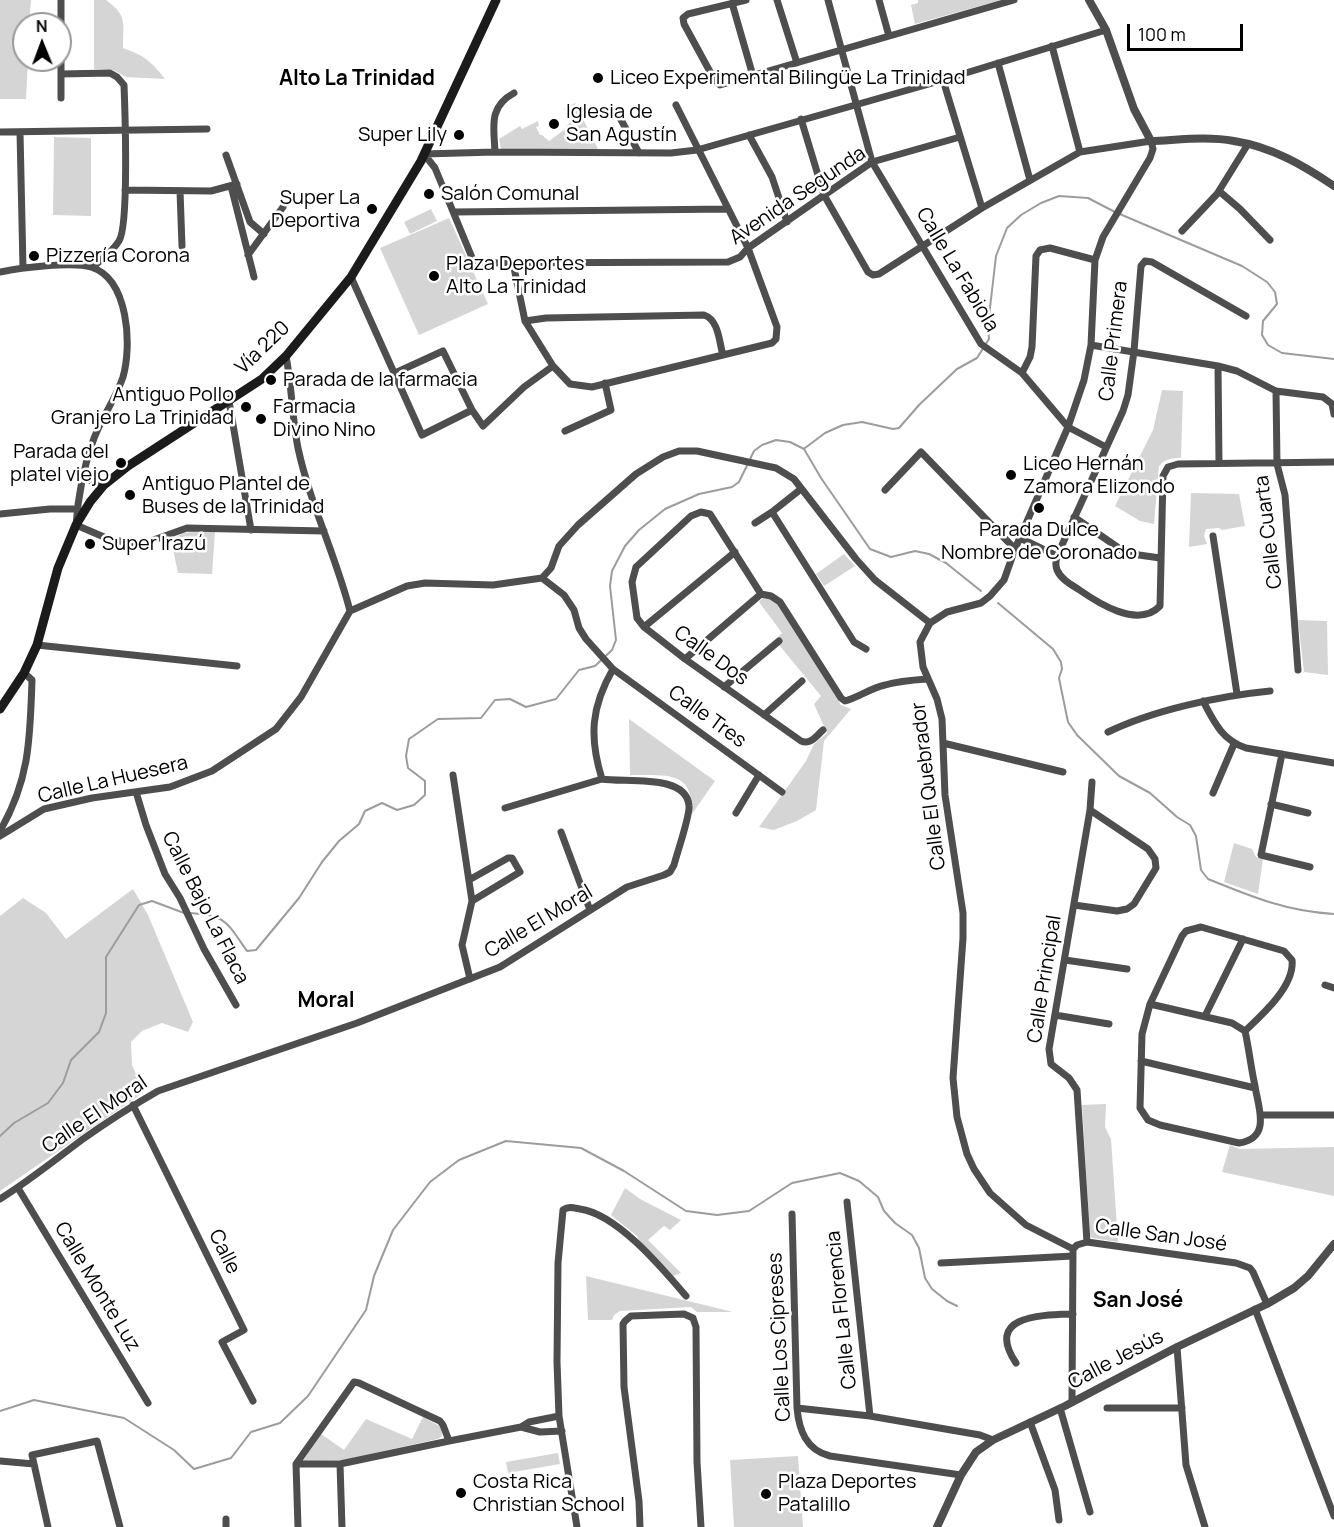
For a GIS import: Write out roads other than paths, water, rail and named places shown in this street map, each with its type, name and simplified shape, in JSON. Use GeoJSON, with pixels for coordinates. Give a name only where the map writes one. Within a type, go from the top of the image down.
{"type":"FeatureCollection","features":[{"type":"Feature","properties":{"kind":"main road","name":"Vía 220"},"geometry":{"type":"LineString","coordinates":[[0,709],[24,673],[37,645],[58,568],[76,525],[90,502],[104,484],[128,466],[262,379],[286,356],[351,277],[424,154],[496,0]]}},
{"type":"Feature","properties":{"kind":"street"},"geometry":{"type":"LineString","coordinates":[[61,0],[61,98]]}},
{"type":"Feature","properties":{"kind":"street"},"geometry":{"type":"LineString","coordinates":[[746,0],[688,14],[683,18],[684,24],[714,79],[720,85],[1014,0]]}},
{"type":"Feature","properties":{"kind":"street"},"geometry":{"type":"LineString","coordinates":[[777,0],[797,63]]}},
{"type":"Feature","properties":{"kind":"street","name":"Calle La Fabiola"},"geometry":{"type":"LineString","coordinates":[[828,0],[872,162],[981,344],[1022,373],[1068,427]]}},
{"type":"Feature","properties":{"kind":"street"},"geometry":{"type":"LineString","coordinates":[[879,0],[889,36]]}},
{"type":"Feature","properties":{"kind":"street"},"geometry":{"type":"LineString","coordinates":[[286,356],[298,447],[313,501],[342,579],[350,611],[407,586],[434,582],[494,585],[542,578],[551,568],[559,546],[578,525],[636,474],[663,457],[679,451],[697,451],[776,468],[786,473],[875,580],[930,623],[947,612],[981,603],[1004,580],[1015,549],[1068,427],[1084,380],[1091,345],[1095,260],[1103,237],[1150,158],[1153,149],[1134,109],[1106,30],[1089,0]]}},
{"type":"Feature","properties":{"kind":"street"},"geometry":{"type":"LineString","coordinates":[[732,3],[753,76]]}},
{"type":"Feature","properties":{"kind":"street"},"geometry":{"type":"LineString","coordinates":[[424,154],[671,153],[697,150],[943,80],[1106,30]]}},
{"type":"Feature","properties":{"kind":"street"},"geometry":{"type":"LineString","coordinates":[[1052,46],[1080,152]]}},
{"type":"Feature","properties":{"kind":"street"},"geometry":{"type":"LineString","coordinates":[[998,63],[1030,180]]}},
{"type":"Feature","properties":{"kind":"street"},"geometry":{"type":"LineString","coordinates":[[61,74],[110,73],[124,85],[123,233],[120,241],[93,267]]}},
{"type":"Feature","properties":{"kind":"street"},"geometry":{"type":"LineString","coordinates":[[943,80],[982,208]]}},
{"type":"Feature","properties":{"kind":"street"},"geometry":{"type":"LineString","coordinates":[[495,152],[495,112],[504,99],[514,93]]}},
{"type":"Feature","properties":{"kind":"street"},"geometry":{"type":"LineString","coordinates":[[513,263],[525,321],[553,366],[570,384],[592,387],[772,343],[776,339],[777,327],[748,248],[676,105]]}},
{"type":"Feature","properties":{"kind":"street"},"geometry":{"type":"LineString","coordinates":[[619,116],[639,153]]}},
{"type":"Feature","properties":{"kind":"street"},"geometry":{"type":"LineString","coordinates":[[801,119],[824,195],[868,272],[873,275],[879,274],[982,208],[1080,152],[1151,141],[1232,140],[1288,157],[1334,186]]}},
{"type":"Feature","properties":{"kind":"street"},"geometry":{"type":"LineString","coordinates":[[0,132],[207,129]]}},
{"type":"Feature","properties":{"kind":"street"},"geometry":{"type":"LineString","coordinates":[[20,132],[23,268]]}},
{"type":"Feature","properties":{"kind":"street"},"geometry":{"type":"LineString","coordinates":[[749,135],[772,177],[787,222]]}},
{"type":"Feature","properties":{"kind":"street","name":"Avenida Segunda"},"geometry":{"type":"LineString","coordinates":[[454,212],[473,260],[481,263],[728,262],[740,257],[748,248],[872,162],[960,137]]}},
{"type":"Feature","properties":{"kind":"street"},"geometry":{"type":"LineString","coordinates":[[1182,231],[1219,191],[1248,144]]}},
{"type":"Feature","properties":{"kind":"street"},"geometry":{"type":"LineString","coordinates":[[424,154],[435,168],[454,212],[728,208]]}},
{"type":"Feature","properties":{"kind":"street"},"geometry":{"type":"LineString","coordinates":[[226,155],[254,277]]}},
{"type":"Feature","properties":{"kind":"street"},"geometry":{"type":"LineString","coordinates":[[125,190],[211,191],[234,185]]}},
{"type":"Feature","properties":{"kind":"street"},"geometry":{"type":"LineString","coordinates":[[234,185],[250,222],[264,234]]}},
{"type":"Feature","properties":{"kind":"street"},"geometry":{"type":"LineString","coordinates":[[180,191],[182,246]]}},
{"type":"Feature","properties":{"kind":"street"},"geometry":{"type":"LineString","coordinates":[[1219,191],[1270,240]]}},
{"type":"Feature","properties":{"kind":"street"},"geometry":{"type":"LineString","coordinates":[[248,255],[283,207]]}},
{"type":"Feature","properties":{"kind":"street"},"geometry":{"type":"LineString","coordinates":[[1022,373],[1032,347],[1036,256],[1040,250],[1050,248],[1095,260]]}},
{"type":"Feature","properties":{"kind":"street","name":"Calle Primera"},"geometry":{"type":"LineString","coordinates":[[1057,556],[1128,395],[1141,266],[1145,261],[1152,262],[1246,316]]}},
{"type":"Feature","properties":{"kind":"street"},"geometry":{"type":"LineString","coordinates":[[0,272],[23,268],[82,265],[93,267],[104,274],[120,299],[126,324],[128,348],[123,377],[92,441],[76,525],[111,540],[134,543],[145,543],[187,528],[324,531]]}},
{"type":"Feature","properties":{"kind":"street"},"geometry":{"type":"LineString","coordinates":[[351,277],[422,435],[472,410]]}},
{"type":"Feature","properties":{"kind":"street"},"geometry":{"type":"LineString","coordinates":[[525,321],[557,318],[704,315],[709,317],[715,325],[723,355]]}},
{"type":"Feature","properties":{"kind":"street"},"geometry":{"type":"LineString","coordinates":[[1091,345],[1237,371],[1276,391],[1317,395],[1332,404],[1334,414]]}},
{"type":"Feature","properties":{"kind":"street"},"geometry":{"type":"LineString","coordinates":[[395,373],[443,351],[472,410],[483,426],[524,387],[553,366]]}},
{"type":"Feature","properties":{"kind":"street"},"geometry":{"type":"LineString","coordinates":[[1218,366],[1219,463]]}},
{"type":"Feature","properties":{"kind":"street"},"geometry":{"type":"LineString","coordinates":[[565,431],[611,410],[605,383]]}},
{"type":"Feature","properties":{"kind":"street","name":"Calle Cuarta"},"geometry":{"type":"LineString","coordinates":[[1276,391],[1277,464],[1285,495],[1298,669]]}},
{"type":"Feature","properties":{"kind":"street"},"geometry":{"type":"LineString","coordinates":[[230,401],[251,530]]}},
{"type":"Feature","properties":{"kind":"street"},"geometry":{"type":"LineString","coordinates":[[1068,427],[1106,447]]}},
{"type":"Feature","properties":{"kind":"street"},"geometry":{"type":"LineString","coordinates":[[885,490],[921,452],[1015,549]]}},
{"type":"Feature","properties":{"kind":"street"},"geometry":{"type":"LineString","coordinates":[[1020,538],[1057,556],[1057,570],[1064,580],[1102,606],[1130,614],[1148,614],[1160,606],[1163,476],[1168,468],[1173,465],[1219,463],[1334,462]]}},
{"type":"Feature","properties":{"kind":"street"},"geometry":{"type":"LineString","coordinates":[[85,470],[91,481],[104,484]]}},
{"type":"Feature","properties":{"kind":"street"},"geometry":{"type":"LineString","coordinates":[[755,523],[801,489]]}},
{"type":"Feature","properties":{"kind":"street"},"geometry":{"type":"LineString","coordinates":[[0,514],[78,509]]}},
{"type":"Feature","properties":{"kind":"street","name":"Calle Dos"},"geometry":{"type":"LineString","coordinates":[[735,552],[710,514],[701,512],[692,516],[636,567],[633,574],[637,618],[644,627],[685,659],[806,743],[823,730]]}},
{"type":"Feature","properties":{"kind":"street"},"geometry":{"type":"LineString","coordinates":[[772,512],[854,642],[866,649]]}},
{"type":"Feature","properties":{"kind":"street"},"geometry":{"type":"LineString","coordinates":[[1074,517],[1123,550],[1160,558]]}},
{"type":"Feature","properties":{"kind":"street"},"geometry":{"type":"LineString","coordinates":[[1213,536],[1237,694]]}},
{"type":"Feature","properties":{"kind":"street"},"geometry":{"type":"LineString","coordinates":[[644,627],[735,552],[761,594],[771,596],[780,602],[845,701],[884,685],[928,679]]}},
{"type":"Feature","properties":{"kind":"street"},"geometry":{"type":"LineString","coordinates":[[505,808],[602,779],[595,754],[594,724],[602,688],[613,669],[579,628],[574,610],[564,595],[542,578]]}},
{"type":"Feature","properties":{"kind":"street"},"geometry":{"type":"LineString","coordinates":[[685,659],[761,594]]}},
{"type":"Feature","properties":{"kind":"street","name":"Calle La Huesera"},"geometry":{"type":"LineString","coordinates":[[0,836],[44,809],[92,798],[179,784],[212,771],[276,729],[301,697],[350,611]]}},
{"type":"Feature","properties":{"kind":"street","name":"Calle El Quebrador"},"geometry":{"type":"LineString","coordinates":[[930,623],[920,642],[923,667],[938,701],[943,743],[945,795],[963,913],[953,1078],[955,1102],[963,1138],[974,1169],[995,1198],[1026,1225],[1073,1252]]}},
{"type":"Feature","properties":{"kind":"street"},"geometry":{"type":"LineString","coordinates":[[724,687],[779,641]]}},
{"type":"Feature","properties":{"kind":"street"},"geometry":{"type":"LineString","coordinates":[[37,645],[237,666]]}},
{"type":"Feature","properties":{"kind":"street","name":"Calle Tres"},"geometry":{"type":"LineString","coordinates":[[613,669],[782,792]]}},
{"type":"Feature","properties":{"kind":"street"},"geometry":{"type":"LineString","coordinates":[[0,831],[13,808],[22,782],[29,749],[32,680],[24,673]]}},
{"type":"Feature","properties":{"kind":"street"},"geometry":{"type":"LineString","coordinates":[[764,715],[802,681]]}},
{"type":"Feature","properties":{"kind":"street"},"geometry":{"type":"LineString","coordinates":[[1108,732],[1124,724],[1203,701],[1237,694],[1270,691]]}},
{"type":"Feature","properties":{"kind":"street"},"geometry":{"type":"LineString","coordinates":[[1203,701],[1219,730],[1234,744],[1334,762]]}},
{"type":"Feature","properties":{"kind":"street"},"geometry":{"type":"LineString","coordinates":[[943,743],[1063,772]]}},
{"type":"Feature","properties":{"kind":"street"},"geometry":{"type":"LineString","coordinates":[[1213,793],[1234,744]]}},
{"type":"Feature","properties":{"kind":"street"},"geometry":{"type":"LineString","coordinates":[[1282,754],[1261,855],[1310,867]]}},
{"type":"Feature","properties":{"kind":"street"},"geometry":{"type":"LineString","coordinates":[[453,775],[472,902],[462,945],[470,979]]}},
{"type":"Feature","properties":{"kind":"street"},"geometry":{"type":"LineString","coordinates":[[736,813],[759,775]]}},
{"type":"Feature","properties":{"kind":"street","name":"Calle El Moral"},"geometry":{"type":"LineString","coordinates":[[0,1199],[84,1138],[158,1091],[357,1023],[500,967],[627,887],[670,872],[674,865],[689,806],[684,793],[662,782],[602,779]]}},
{"type":"Feature","properties":{"kind":"street","name":"Calle Principal"},"geometry":{"type":"LineString","coordinates":[[1087,1242],[1077,1090],[1069,1078],[1051,1064],[1050,1059],[1055,1015],[1090,810],[1092,782]]}},
{"type":"Feature","properties":{"kind":"street","name":"Calle Bajo La Flaca"},"geometry":{"type":"LineString","coordinates":[[136,792],[165,873],[204,950],[236,1005]]}},
{"type":"Feature","properties":{"kind":"street"},"geometry":{"type":"LineString","coordinates":[[1271,804],[1308,813]]}},
{"type":"Feature","properties":{"kind":"street"},"geometry":{"type":"LineString","coordinates":[[1074,905],[1117,911],[1127,909],[1134,904],[1156,868],[1155,859],[1148,849],[1090,810]]}},
{"type":"Feature","properties":{"kind":"street"},"geometry":{"type":"LineString","coordinates":[[561,832],[590,910]]}},
{"type":"Feature","properties":{"kind":"street"},"geometry":{"type":"LineString","coordinates":[[469,880],[508,858],[512,858],[520,872],[472,902]]}},
{"type":"Feature","properties":{"kind":"street"},"geometry":{"type":"LineString","coordinates":[[1150,1004],[1232,1023],[1245,1031],[1262,1115],[1257,1133],[1248,1142],[1239,1143],[1152,1123],[1143,1114],[1140,1103],[1144,1020],[1150,1004],[1182,936],[1186,931],[1193,928],[1209,928],[1284,951],[1292,960],[1292,971],[1279,995],[1245,1031]]}},
{"type":"Feature","properties":{"kind":"street"},"geometry":{"type":"LineString","coordinates":[[1205,1016],[1243,939]]}},
{"type":"Feature","properties":{"kind":"street"},"geometry":{"type":"LineString","coordinates":[[1065,960],[1127,969]]}},
{"type":"Feature","properties":{"kind":"street"},"geometry":{"type":"LineString","coordinates":[[1325,985],[1334,988]]}},
{"type":"Feature","properties":{"kind":"street"},"geometry":{"type":"LineString","coordinates":[[1055,1015],[1108,1024]]}},
{"type":"Feature","properties":{"kind":"street"},"geometry":{"type":"LineString","coordinates":[[1141,1061],[1255,1088]]}},
{"type":"Feature","properties":{"kind":"street","name":"Calle"},"geometry":{"type":"LineString","coordinates":[[133,1105],[244,1330],[222,1342],[253,1401]]}},
{"type":"Feature","properties":{"kind":"street"},"geometry":{"type":"LineString","coordinates":[[1262,1115],[1334,1115]]}},
{"type":"Feature","properties":{"kind":"street","name":"Calle Monte Luz"},"geometry":{"type":"LineString","coordinates":[[18,1188],[148,1403]]}},
{"type":"Feature","properties":{"kind":"street","name":"Calle La Florencia"},"geometry":{"type":"LineString","coordinates":[[847,1202],[870,1416]]}},
{"type":"Feature","properties":{"kind":"street"},"geometry":{"type":"LineString","coordinates":[[577,1527],[559,1416],[558,1263],[563,1210],[570,1207],[591,1210],[622,1230],[686,1296]]}},
{"type":"Feature","properties":{"kind":"street","name":"Calle Los Cipreses"},"geometry":{"type":"LineString","coordinates":[[792,1214],[797,1408],[798,1424],[802,1435],[814,1450],[821,1454],[961,1475]]}},
{"type":"Feature","properties":{"kind":"street","name":"Calle San José"},"geometry":{"type":"LineString","coordinates":[[1072,1401],[1073,1252],[1077,1245],[1087,1242],[1244,1265],[1253,1272],[1268,1304]]}},
{"type":"Feature","properties":{"kind":"street","name":"Calle Jesús"},"geometry":{"type":"LineString","coordinates":[[937,1527],[961,1475],[976,1452],[993,1440],[1268,1304],[1294,1288],[1308,1276],[1333,1248]]}},
{"type":"Feature","properties":{"kind":"street"},"geometry":{"type":"LineString","coordinates":[[941,1263],[1073,1252]]}},
{"type":"Feature","properties":{"kind":"street"},"geometry":{"type":"LineString","coordinates":[[1255,1309],[1334,1516]]}},
{"type":"Feature","properties":{"kind":"street"},"geometry":{"type":"LineString","coordinates":[[640,1527],[640,1511],[624,1387],[624,1324],[631,1316],[684,1314],[689,1315],[695,1322],[701,1527]]}},
{"type":"Feature","properties":{"kind":"street"},"geometry":{"type":"LineString","coordinates":[[1016,1362],[1006,1346],[1006,1339],[1018,1321],[1037,1316],[1073,1314]]}},
{"type":"Feature","properties":{"kind":"street"},"geometry":{"type":"LineString","coordinates":[[1177,1347],[1186,1465],[1205,1527]]}},
{"type":"Feature","properties":{"kind":"street"},"geometry":{"type":"LineString","coordinates":[[298,1527],[296,1464],[354,1382],[440,1421],[449,1441]]}},
{"type":"Feature","properties":{"kind":"street"},"geometry":{"type":"LineString","coordinates":[[797,1408],[870,1416],[980,1435],[993,1440]]}},
{"type":"Feature","properties":{"kind":"street"},"geometry":{"type":"LineString","coordinates":[[1060,1408],[1090,1512]]}},
{"type":"Feature","properties":{"kind":"street"},"geometry":{"type":"LineString","coordinates":[[1107,1408],[1182,1408]]}},
{"type":"Feature","properties":{"kind":"street"},"geometry":{"type":"LineString","coordinates":[[296,1464],[340,1464],[521,1427],[529,1422],[559,1416]]}},
{"type":"Feature","properties":{"kind":"street"},"geometry":{"type":"LineString","coordinates":[[1030,1422],[1055,1490],[1059,1520]]}},
{"type":"Feature","properties":{"kind":"street"},"geometry":{"type":"LineString","coordinates":[[521,1427],[540,1432],[562,1431]]}},
{"type":"Feature","properties":{"kind":"street"},"geometry":{"type":"LineString","coordinates":[[48,1527],[32,1455],[97,1441],[120,1527]]}},
{"type":"Feature","properties":{"kind":"street"},"geometry":{"type":"LineString","coordinates":[[0,1461],[34,1464]]}},
{"type":"Feature","properties":{"kind":"street"},"geometry":{"type":"LineString","coordinates":[[340,1464],[342,1527]]}},
{"type":"Feature","properties":{"kind":"waterway"},"geometry":{"type":"LineString","coordinates":[[805,448],[825,433],[843,425],[862,422],[893,429],[899,428],[919,405],[957,369],[977,358],[989,339],[988,325],[996,256],[1007,228],[1021,215],[1059,196],[1088,198],[1115,212],[1242,266],[1267,282],[1275,292],[1277,304],[1263,321],[1262,335],[1268,345],[1282,353],[1334,359]]}},
{"type":"Feature","properties":{"kind":"waterway"},"geometry":{"type":"LineString","coordinates":[[190,913],[212,916],[225,922],[247,951],[256,950],[299,898],[322,862],[339,841],[359,824],[365,811],[382,803],[397,810],[414,805],[425,795],[425,781],[408,768],[406,756],[409,739],[438,719],[481,718],[495,700],[510,699],[526,707],[556,699],[579,670],[595,666],[612,650],[616,640],[610,586],[612,571],[625,546],[639,530],[665,509],[699,494],[732,487],[739,482],[754,451],[762,445],[776,440],[790,442],[804,449]]}},
{"type":"Feature","properties":{"kind":"waterway"},"geometry":{"type":"LineString","coordinates":[[804,449],[870,549],[891,557],[915,551],[929,554],[946,563],[981,591]]}},
{"type":"Feature","properties":{"kind":"waterway"},"geometry":{"type":"LineString","coordinates":[[998,603],[1053,649],[1061,662],[1062,669],[1059,678],[1068,722],[1077,735],[1119,776],[1150,793],[1177,817],[1190,825],[1196,836],[1201,870],[1208,879],[1285,906],[1334,914]]}},
{"type":"Feature","properties":{"kind":"waterway"},"geometry":{"type":"LineString","coordinates":[[0,1136],[14,1123],[48,1103],[63,1083],[71,1060],[99,1032],[106,1013],[106,957],[139,905],[152,901],[184,913]]}},
{"type":"Feature","properties":{"kind":"waterway"},"geometry":{"type":"LineString","coordinates":[[0,1411],[34,1400],[124,1418],[174,1450],[194,1469],[231,1458],[251,1432],[280,1423],[308,1396],[366,1310],[374,1276],[393,1230],[430,1182],[459,1160],[506,1141],[581,1148],[624,1171],[686,1211],[717,1215],[749,1211],[792,1183],[840,1173],[859,1181],[878,1197],[884,1211],[895,1223],[912,1235],[919,1248],[925,1278],[932,1289],[957,1306]]}},
{"type":"Feature","properties":{"kind":"place","name":"Liceo Experimental Bilingüe La Trinidad"},"geometry":{"type":"Point","coordinates":[598,78]}},
{"type":"Feature","properties":{"kind":"place","name":"Iglesia de San Agustín"},"geometry":{"type":"Point","coordinates":[554,124]}},
{"type":"Feature","properties":{"kind":"place","name":"Super Lily"},"geometry":{"type":"Point","coordinates":[459,135]}},
{"type":"Feature","properties":{"kind":"place","name":"Salón Comunal"},"geometry":{"type":"Point","coordinates":[429,194]}},
{"type":"Feature","properties":{"kind":"place","name":"Super La Deportiva"},"geometry":{"type":"Point","coordinates":[372,209]}},
{"type":"Feature","properties":{"kind":"place","name":"Pizzería Corona"},"geometry":{"type":"Point","coordinates":[34,256]}},
{"type":"Feature","properties":{"kind":"place","name":"Plaza Deportes Alto La Trinidad"},"geometry":{"type":"Point","coordinates":[434,276]}},
{"type":"Feature","properties":{"kind":"place","name":"Parada de la farmacia"},"geometry":{"type":"Point","coordinates":[271,380]}},
{"type":"Feature","properties":{"kind":"place","name":"Antiguo Pollo Granjero La Trinidad"},"geometry":{"type":"Point","coordinates":[246,407]}},
{"type":"Feature","properties":{"kind":"place","name":"Farmacia Divino Nino"},"geometry":{"type":"Point","coordinates":[261,419]}},
{"type":"Feature","properties":{"kind":"place","name":"Parada del platel viejo"},"geometry":{"type":"Point","coordinates":[121,463]}},
{"type":"Feature","properties":{"kind":"place","name":"Liceo Hernán Zamora Elizondo"},"geometry":{"type":"Point","coordinates":[1011,475]}},
{"type":"Feature","properties":{"kind":"place","name":"Antiguo Plantel de Buses de la Trinidad"},"geometry":{"type":"Point","coordinates":[130,495]}},
{"type":"Feature","properties":{"kind":"place","name":"Parada Dulce Nombre de Coronado"},"geometry":{"type":"Point","coordinates":[1039,508]}},
{"type":"Feature","properties":{"kind":"place","name":"Super Irazú"},"geometry":{"type":"Point","coordinates":[90,544]}},
{"type":"Feature","properties":{"kind":"place","name":"Costa Rica Christian School"},"geometry":{"type":"Point","coordinates":[461,1493]}},
{"type":"Feature","properties":{"kind":"place","name":"Plaza Deportes Patalillo"},"geometry":{"type":"Point","coordinates":[766,1494]}},
{"type":"Feature","properties":{"kind":"district","name":"Alto La Trinidad"},"geometry":{"type":"Point","coordinates":[357,79]}},
{"type":"Feature","properties":{"kind":"district","name":"Moral"},"geometry":{"type":"Point","coordinates":[326,1001]}},
{"type":"Feature","properties":{"kind":"district","name":"San José"},"geometry":{"type":"Point","coordinates":[1138,1301]}}]}
